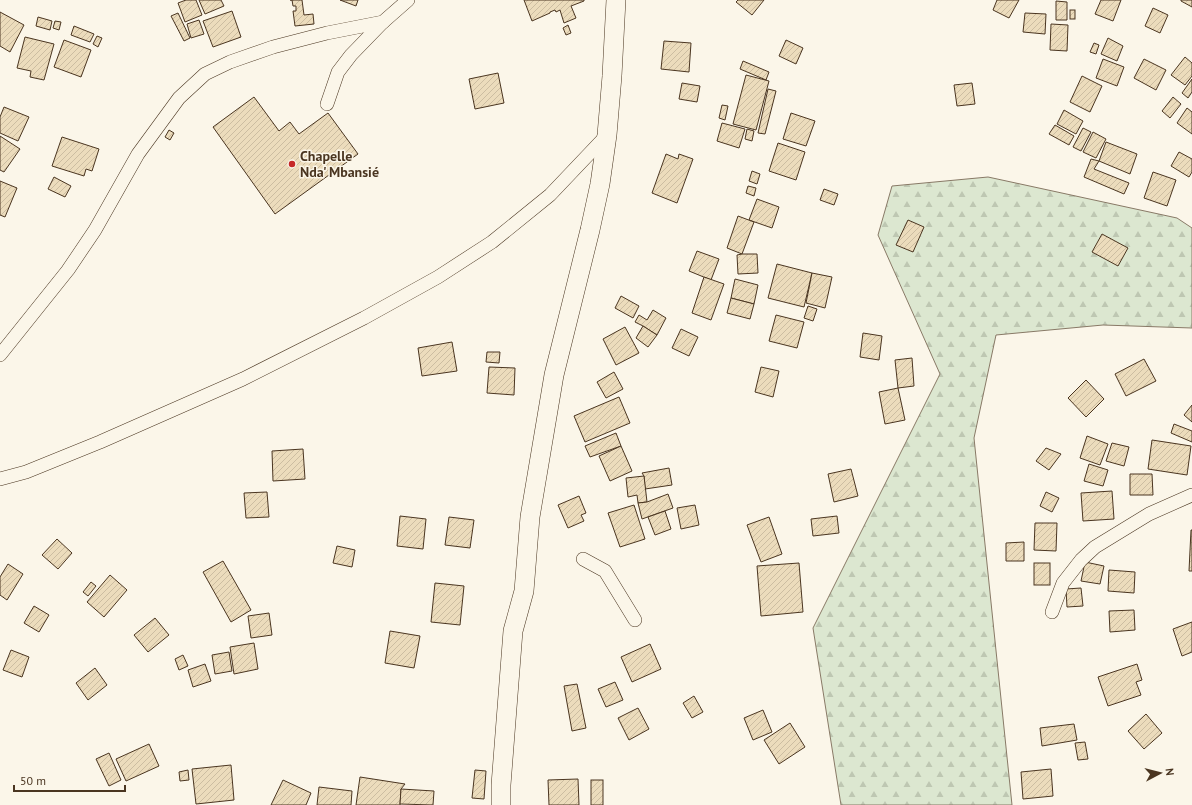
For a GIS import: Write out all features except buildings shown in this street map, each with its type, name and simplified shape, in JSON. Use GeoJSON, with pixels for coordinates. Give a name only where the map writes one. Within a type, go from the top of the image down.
{"type":"FeatureCollection","features":[{"type":"Feature","properties":{"kind":"main road"},"geometry":{"type":"LineString","coordinates":[[501,805],[500,785],[513,631],[524,591],[530,517],[554,375],[600,184],[607,135],[616,0]]}},
{"type":"Feature","properties":{"kind":"street"},"geometry":{"type":"LineString","coordinates":[[327,104],[338,72],[351,55],[383,22],[408,0]]}},
{"type":"Feature","properties":{"kind":"street"},"geometry":{"type":"LineString","coordinates":[[0,355],[68,270],[96,230],[138,154],[179,98],[205,74],[230,62],[273,47],[327,33],[383,22]]}},
{"type":"Feature","properties":{"kind":"street"},"geometry":{"type":"LineString","coordinates":[[0,479],[26,472],[100,442],[244,379],[364,318],[431,281],[492,242],[538,204],[550,194],[607,135]]}},
{"type":"Feature","properties":{"kind":"street"},"geometry":{"type":"LineString","coordinates":[[1052,612],[1063,583],[1081,560],[1095,547],[1149,514],[1192,495]]}},
{"type":"Feature","properties":{"kind":"street"},"geometry":{"type":"LineString","coordinates":[[583,559],[605,572],[635,620]]}},
{"type":"Feature","properties":{"kind":"green space"},"geometry":{"type":"Polygon","coordinates":[[[988,177],[1177,218],[1192,228],[1192,328],[1103,325],[996,335],[974,438],[1012,805],[841,805],[813,628],[940,374],[878,235],[892,186],[988,177]]]}},
{"type":"Feature","properties":{"kind":"place","name":"Chapelle Nda' Mbansié"},"geometry":{"type":"Point","coordinates":[292,164]}}]}
